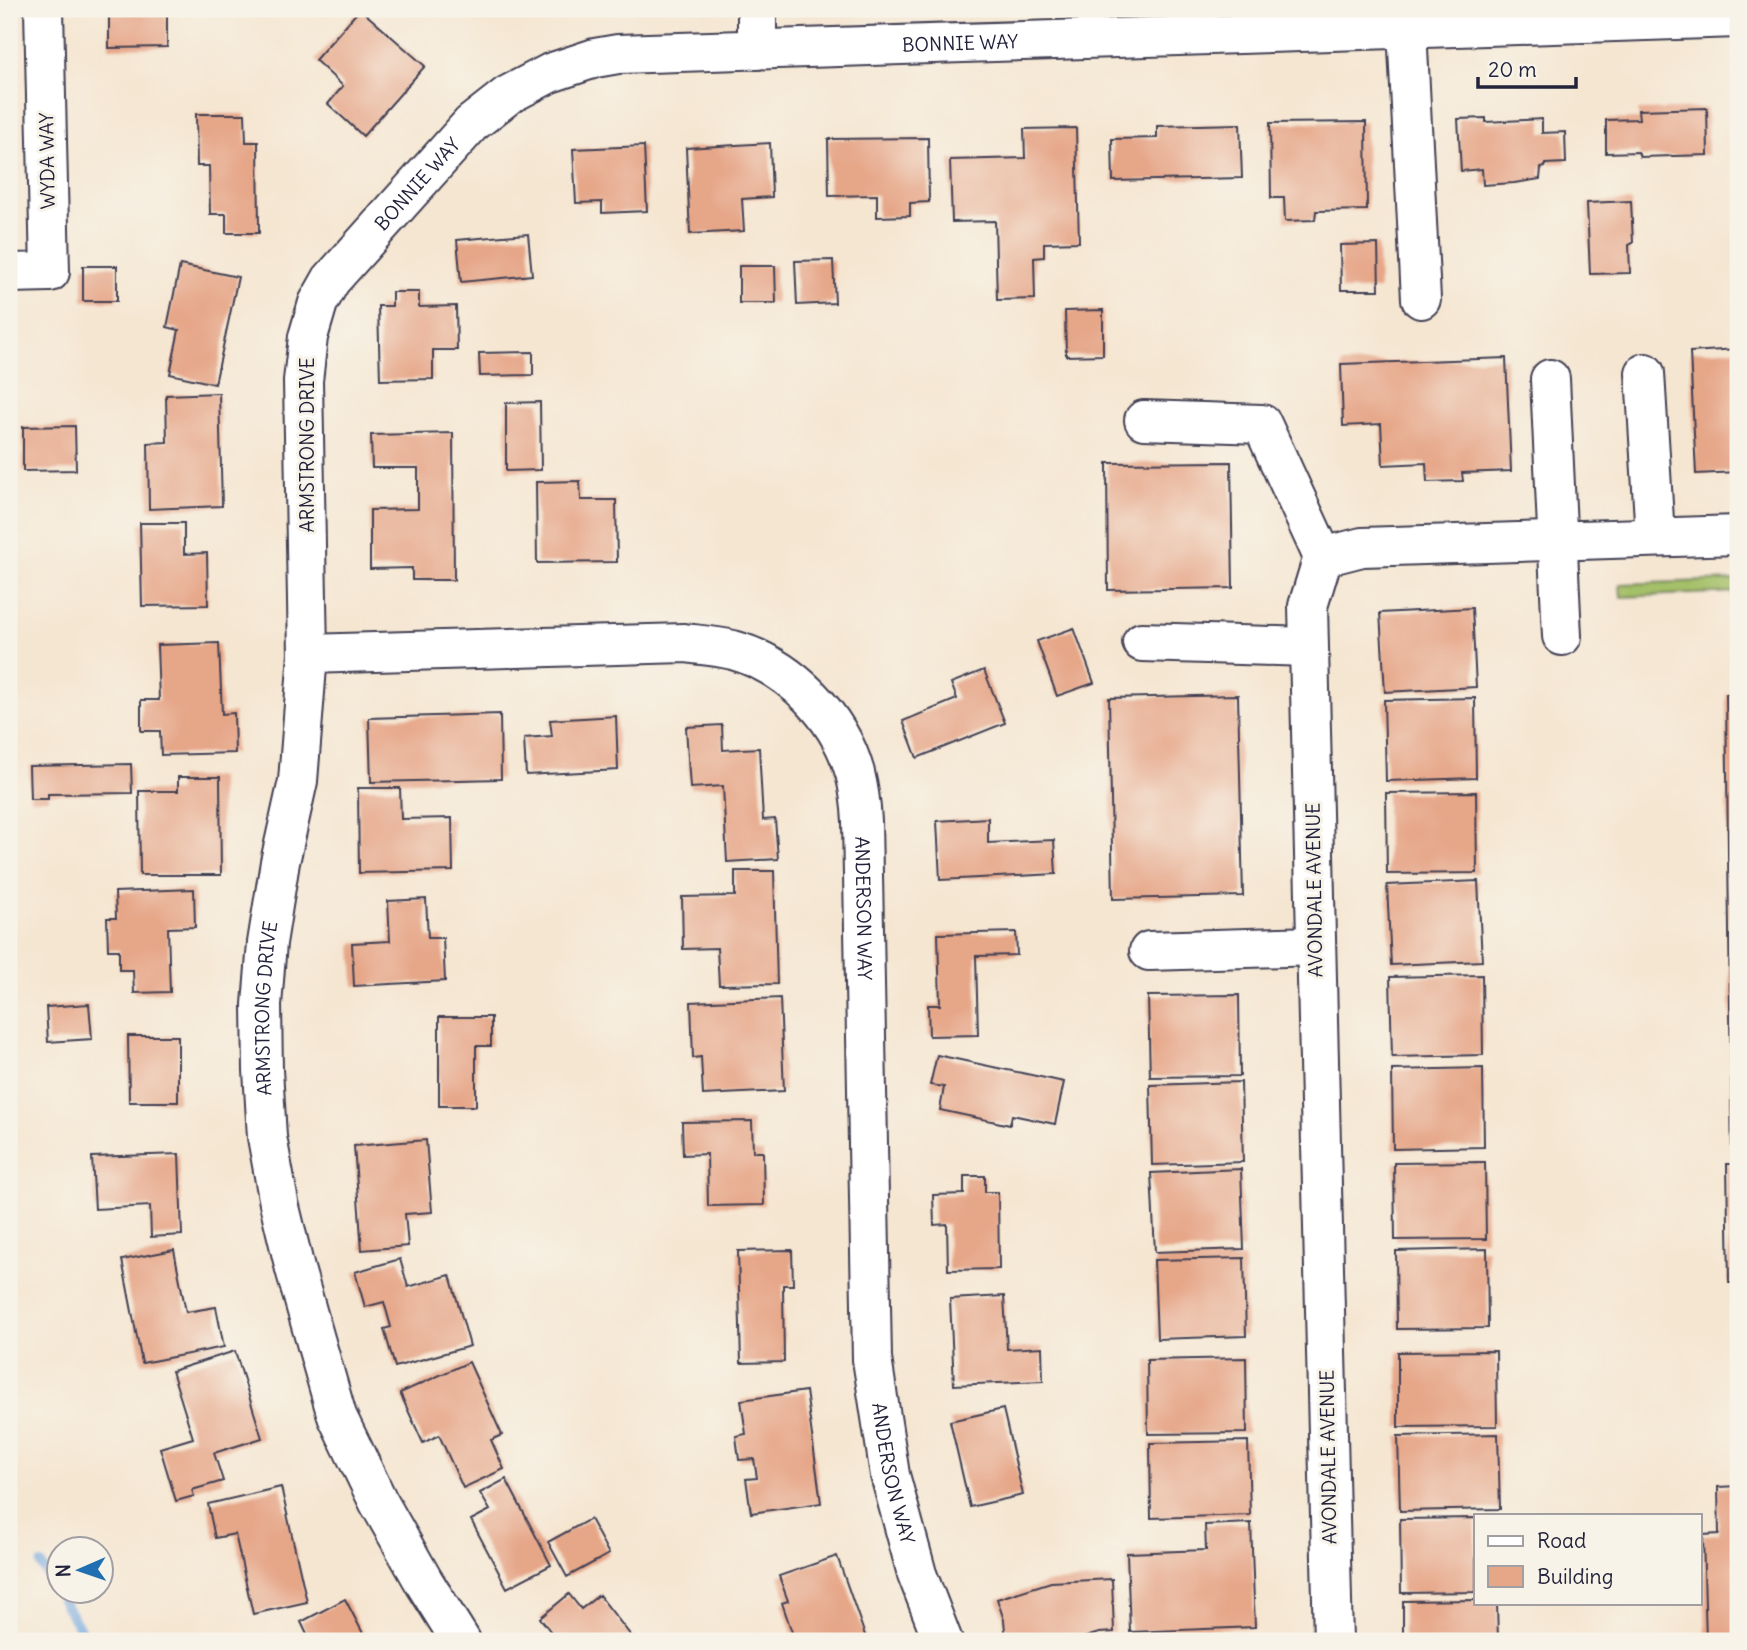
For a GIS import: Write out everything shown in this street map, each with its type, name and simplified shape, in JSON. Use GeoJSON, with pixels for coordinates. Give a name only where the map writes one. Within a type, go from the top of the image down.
{"type":"FeatureCollection","features":[{"type":"Feature","properties":{"kind":"street","name":"WYDA WAY"},"geometry":{"type":"LineString","coordinates":[[9,273],[50,272],[44,9]]}},
{"type":"Feature","properties":{"kind":"street"},"geometry":{"type":"LineString","coordinates":[[757,9],[757,50]]}},
{"type":"Feature","properties":{"kind":"street","name":"BONNIE WAY"},"geometry":{"type":"LineString","coordinates":[[308,337],[318,303],[331,280],[471,124],[508,95],[550,73],[595,58],[618,54],[1408,29],[1590,16],[1738,18]]}},
{"type":"Feature","properties":{"kind":"street"},"geometry":{"type":"LineString","coordinates":[[1408,29],[1421,299]]}},
{"type":"Feature","properties":{"kind":"street","name":"ARMSTRONG DRIVE"},"geometry":{"type":"LineString","coordinates":[[308,337],[303,381],[309,654],[298,781],[280,862],[267,943],[262,1005],[267,1137],[295,1269],[337,1416],[377,1502],[461,1641]]}},
{"type":"Feature","properties":{"kind":"street"},"geometry":{"type":"LineString","coordinates":[[1645,373],[1655,537]]}},
{"type":"Feature","properties":{"kind":"street"},"geometry":{"type":"LineString","coordinates":[[1550,379],[1562,636]]}},
{"type":"Feature","properties":{"kind":"street"},"geometry":{"type":"LineString","coordinates":[[1144,420],[1262,424],[1323,557],[1362,547],[1738,534]]}},
{"type":"Feature","properties":{"kind":"street","name":"AVONDALE AVENUE"},"geometry":{"type":"LineString","coordinates":[[1323,557],[1307,606],[1333,1641]]}},
{"type":"Feature","properties":{"kind":"street"},"geometry":{"type":"LineString","coordinates":[[1142,642],[1308,647]]}},
{"type":"Feature","properties":{"kind":"street","name":"ANDERSON WAY"},"geometry":{"type":"LineString","coordinates":[[309,654],[684,643],[710,646],[734,651],[780,672],[809,696],[833,726],[854,771],[862,821],[872,1359],[890,1475],[917,1574],[943,1641]]}},
{"type":"Feature","properties":{"kind":"street"},"geometry":{"type":"LineString","coordinates":[[1149,951],[1315,946]]}},
{"type":"Feature","properties":{"kind":"green space"},"geometry":{"type":"Polygon","coordinates":[[[1738,580],[1738,592],[1621,597],[1620,584],[1738,580]]]}},
{"type":"Feature","properties":{"kind":"building"},"geometry":{"type":"Polygon","coordinates":[[[109,9],[167,9],[167,47],[109,48],[109,9]]]}},
{"type":"Feature","properties":{"kind":"building"},"geometry":{"type":"Polygon","coordinates":[[[360,9],[425,66],[363,136],[328,104],[343,86],[315,60],[360,9]]]}},
{"type":"Feature","properties":{"kind":"building"},"geometry":{"type":"Polygon","coordinates":[[[1707,108],[1708,155],[1640,157],[1638,152],[1606,153],[1606,120],[1639,119],[1638,110],[1707,108]]]}},
{"type":"Feature","properties":{"kind":"building"},"geometry":{"type":"Polygon","coordinates":[[[196,114],[245,114],[246,142],[258,142],[259,233],[226,233],[226,214],[210,214],[209,166],[197,166],[196,114]]]}},
{"type":"Feature","properties":{"kind":"building"},"geometry":{"type":"Polygon","coordinates":[[[1486,118],[1486,122],[1542,119],[1542,133],[1565,132],[1566,163],[1545,164],[1545,167],[1541,168],[1540,179],[1483,185],[1482,169],[1461,171],[1458,119],[1486,118]]]}},
{"type":"Feature","properties":{"kind":"building"},"geometry":{"type":"Polygon","coordinates":[[[1366,122],[1367,210],[1316,211],[1315,220],[1285,221],[1284,198],[1271,198],[1270,123],[1366,122]]]}},
{"type":"Feature","properties":{"kind":"building"},"geometry":{"type":"Polygon","coordinates":[[[1240,124],[1242,178],[1113,181],[1112,139],[1157,138],[1157,126],[1240,124]]]}},
{"type":"Feature","properties":{"kind":"building"},"geometry":{"type":"Polygon","coordinates":[[[1076,128],[1079,242],[1044,243],[1044,257],[1034,258],[1035,299],[997,300],[995,221],[952,222],[950,160],[1025,158],[1024,129],[1076,128]]]}},
{"type":"Feature","properties":{"kind":"building"},"geometry":{"type":"Polygon","coordinates":[[[928,138],[929,202],[910,203],[910,216],[877,217],[877,195],[829,196],[828,139],[928,138]]]}},
{"type":"Feature","properties":{"kind":"building"},"geometry":{"type":"Polygon","coordinates":[[[770,143],[772,197],[742,199],[744,231],[690,234],[686,148],[770,143]]]}},
{"type":"Feature","properties":{"kind":"building"},"geometry":{"type":"Polygon","coordinates":[[[644,146],[647,211],[602,213],[602,202],[576,203],[573,149],[644,146]]]}},
{"type":"Feature","properties":{"kind":"building"},"geometry":{"type":"Polygon","coordinates":[[[1631,201],[1633,243],[1629,245],[1630,273],[1590,274],[1587,203],[1631,201]]]}},
{"type":"Feature","properties":{"kind":"building"},"geometry":{"type":"Polygon","coordinates":[[[528,234],[532,275],[461,282],[457,240],[528,234]]]}},
{"type":"Feature","properties":{"kind":"building"},"geometry":{"type":"Polygon","coordinates":[[[1378,244],[1379,290],[1341,290],[1340,245],[1378,244]]]}},
{"type":"Feature","properties":{"kind":"building"},"geometry":{"type":"Polygon","coordinates":[[[833,260],[835,303],[797,305],[795,261],[833,260]]]}},
{"type":"Feature","properties":{"kind":"building"},"geometry":{"type":"Polygon","coordinates":[[[180,265],[238,277],[215,384],[170,374],[179,330],[167,327],[180,265]]]}},
{"type":"Feature","properties":{"kind":"building"},"geometry":{"type":"Polygon","coordinates":[[[83,266],[117,266],[117,301],[83,301],[83,266]]]}},
{"type":"Feature","properties":{"kind":"building"},"geometry":{"type":"Polygon","coordinates":[[[739,266],[775,266],[776,303],[739,303],[739,266]]]}},
{"type":"Feature","properties":{"kind":"building"},"geometry":{"type":"Polygon","coordinates":[[[392,292],[419,292],[419,307],[456,306],[457,350],[433,350],[433,379],[380,380],[378,306],[392,306],[392,292]]]}},
{"type":"Feature","properties":{"kind":"building"},"geometry":{"type":"Polygon","coordinates":[[[1103,310],[1103,355],[1066,356],[1065,311],[1103,310]]]}},
{"type":"Feature","properties":{"kind":"building"},"geometry":{"type":"Polygon","coordinates":[[[1738,349],[1738,472],[1696,474],[1690,352],[1738,349]]]}},
{"type":"Feature","properties":{"kind":"building"},"geometry":{"type":"Polygon","coordinates":[[[533,352],[533,375],[480,376],[479,353],[533,352]]]}},
{"type":"Feature","properties":{"kind":"building"},"geometry":{"type":"Polygon","coordinates":[[[1506,358],[1511,471],[1462,473],[1463,481],[1427,482],[1426,463],[1383,465],[1381,424],[1343,426],[1341,364],[1506,358]]]}},
{"type":"Feature","properties":{"kind":"building"},"geometry":{"type":"Polygon","coordinates":[[[219,393],[222,506],[149,509],[148,443],[167,442],[166,395],[219,393]]]}},
{"type":"Feature","properties":{"kind":"building"},"geometry":{"type":"Polygon","coordinates":[[[540,402],[541,470],[506,471],[506,403],[540,402]]]}},
{"type":"Feature","properties":{"kind":"building"},"geometry":{"type":"Polygon","coordinates":[[[75,426],[76,470],[23,471],[23,427],[75,426]]]}},
{"type":"Feature","properties":{"kind":"building"},"geometry":{"type":"Polygon","coordinates":[[[453,433],[454,580],[412,580],[412,568],[370,569],[370,510],[418,509],[418,468],[372,468],[371,435],[453,433]]]}},
{"type":"Feature","properties":{"kind":"building"},"geometry":{"type":"Polygon","coordinates":[[[1231,462],[1233,588],[1108,590],[1107,463],[1231,462]]]}},
{"type":"Feature","properties":{"kind":"building"},"geometry":{"type":"Polygon","coordinates":[[[580,481],[581,500],[616,500],[617,562],[537,563],[536,482],[580,481]]]}},
{"type":"Feature","properties":{"kind":"building"},"geometry":{"type":"Polygon","coordinates":[[[140,523],[184,523],[184,554],[207,553],[208,605],[142,606],[140,523]]]}},
{"type":"Feature","properties":{"kind":"building"},"geometry":{"type":"Polygon","coordinates":[[[1472,608],[1476,687],[1385,692],[1380,613],[1472,608]]]}},
{"type":"Feature","properties":{"kind":"building"},"geometry":{"type":"Polygon","coordinates":[[[1074,628],[1094,683],[1057,696],[1037,641],[1074,628]]]}},
{"type":"Feature","properties":{"kind":"building"},"geometry":{"type":"Polygon","coordinates":[[[219,643],[222,714],[234,713],[235,753],[161,755],[160,731],[141,731],[141,700],[159,700],[157,645],[219,643]]]}},
{"type":"Feature","properties":{"kind":"building"},"geometry":{"type":"Polygon","coordinates":[[[984,670],[1005,723],[917,758],[903,721],[957,699],[951,683],[984,670]]]}},
{"type":"Feature","properties":{"kind":"building"},"geometry":{"type":"Polygon","coordinates":[[[1726,694],[1738,694],[1738,1283],[1729,1283],[1727,1164],[1732,1164],[1726,694]]]}},
{"type":"Feature","properties":{"kind":"building"},"geometry":{"type":"Polygon","coordinates":[[[1238,695],[1243,896],[1113,899],[1109,698],[1238,695]]]}},
{"type":"Feature","properties":{"kind":"building"},"geometry":{"type":"Polygon","coordinates":[[[1475,698],[1476,778],[1386,781],[1384,700],[1475,698]]]}},
{"type":"Feature","properties":{"kind":"building"},"geometry":{"type":"Polygon","coordinates":[[[500,714],[501,779],[371,782],[369,718],[500,714]]]}},
{"type":"Feature","properties":{"kind":"building"},"geometry":{"type":"Polygon","coordinates":[[[616,716],[618,770],[526,775],[524,738],[552,736],[550,720],[616,716]]]}},
{"type":"Feature","properties":{"kind":"building"},"geometry":{"type":"Polygon","coordinates":[[[722,725],[723,750],[759,748],[763,820],[775,819],[778,859],[727,862],[723,786],[690,788],[686,727],[722,725]]]}},
{"type":"Feature","properties":{"kind":"building"},"geometry":{"type":"Polygon","coordinates":[[[131,764],[132,793],[48,794],[48,799],[30,799],[29,766],[131,764]]]}},
{"type":"Feature","properties":{"kind":"building"},"geometry":{"type":"Polygon","coordinates":[[[178,777],[220,777],[221,875],[140,875],[139,791],[178,791],[178,777]]]}},
{"type":"Feature","properties":{"kind":"building"},"geometry":{"type":"Polygon","coordinates":[[[358,788],[400,788],[401,819],[452,818],[453,871],[359,873],[358,788]]]}},
{"type":"Feature","properties":{"kind":"building"},"geometry":{"type":"Polygon","coordinates":[[[1476,792],[1477,873],[1387,874],[1386,793],[1476,792]]]}},
{"type":"Feature","properties":{"kind":"building"},"geometry":{"type":"Polygon","coordinates":[[[988,818],[988,843],[1054,840],[1056,874],[940,880],[937,821],[988,818]]]}},
{"type":"Feature","properties":{"kind":"building"},"geometry":{"type":"Polygon","coordinates":[[[735,871],[774,871],[777,984],[719,985],[717,948],[683,949],[682,897],[735,896],[735,871]]]}},
{"type":"Feature","properties":{"kind":"building"},"geometry":{"type":"Polygon","coordinates":[[[1478,881],[1482,961],[1391,965],[1387,885],[1478,881]]]}},
{"type":"Feature","properties":{"kind":"building"},"geometry":{"type":"Polygon","coordinates":[[[194,889],[195,927],[168,928],[170,992],[134,993],[133,970],[119,970],[119,950],[108,950],[107,918],[116,918],[115,892],[194,889]]]}},
{"type":"Feature","properties":{"kind":"building"},"geometry":{"type":"Polygon","coordinates":[[[426,899],[428,938],[443,938],[445,981],[354,986],[352,943],[390,941],[388,901],[426,899]]]}},
{"type":"Feature","properties":{"kind":"building"},"geometry":{"type":"Polygon","coordinates":[[[1016,932],[1017,955],[976,956],[978,1035],[929,1036],[928,1005],[940,1005],[938,934],[1016,932]]]}},
{"type":"Feature","properties":{"kind":"building"},"geometry":{"type":"Polygon","coordinates":[[[1482,975],[1483,1055],[1392,1057],[1390,977],[1482,975]]]}},
{"type":"Feature","properties":{"kind":"building"},"geometry":{"type":"Polygon","coordinates":[[[1239,995],[1240,1076],[1150,1077],[1148,996],[1239,995]]]}},
{"type":"Feature","properties":{"kind":"building"},"geometry":{"type":"Polygon","coordinates":[[[780,998],[784,1091],[703,1095],[701,1057],[693,1058],[691,1002],[780,998]]]}},
{"type":"Feature","properties":{"kind":"building"},"geometry":{"type":"Polygon","coordinates":[[[89,1004],[92,1039],[48,1042],[46,1007],[89,1004]]]}},
{"type":"Feature","properties":{"kind":"building"},"geometry":{"type":"Polygon","coordinates":[[[439,1017],[491,1017],[491,1046],[476,1046],[476,1106],[439,1106],[439,1017]]]}},
{"type":"Feature","properties":{"kind":"building"},"geometry":{"type":"Polygon","coordinates":[[[128,1036],[178,1036],[178,1102],[129,1102],[128,1036]]]}},
{"type":"Feature","properties":{"kind":"building"},"geometry":{"type":"Polygon","coordinates":[[[937,1055],[1064,1082],[1055,1124],[1012,1115],[1010,1125],[940,1110],[944,1087],[930,1085],[937,1055]]]}},
{"type":"Feature","properties":{"kind":"building"},"geometry":{"type":"Polygon","coordinates":[[[1483,1068],[1484,1147],[1393,1149],[1392,1070],[1483,1068]]]}},
{"type":"Feature","properties":{"kind":"building"},"geometry":{"type":"Polygon","coordinates":[[[1241,1082],[1243,1162],[1152,1165],[1150,1085],[1241,1082]]]}},
{"type":"Feature","properties":{"kind":"building"},"geometry":{"type":"Polygon","coordinates":[[[752,1121],[753,1152],[763,1152],[764,1205],[708,1206],[707,1154],[683,1155],[682,1122],[752,1121]]]}},
{"type":"Feature","properties":{"kind":"building"},"geometry":{"type":"Polygon","coordinates":[[[426,1140],[432,1212],[405,1214],[408,1246],[362,1250],[354,1146],[426,1140]]]}},
{"type":"Feature","properties":{"kind":"building"},"geometry":{"type":"Polygon","coordinates":[[[179,1154],[182,1235],[151,1237],[150,1206],[95,1209],[92,1157],[179,1154]]]}},
{"type":"Feature","properties":{"kind":"building"},"geometry":{"type":"Polygon","coordinates":[[[1485,1162],[1486,1239],[1395,1240],[1394,1163],[1485,1162]]]}},
{"type":"Feature","properties":{"kind":"building"},"geometry":{"type":"Polygon","coordinates":[[[1241,1169],[1244,1249],[1155,1252],[1151,1173],[1241,1169]]]}},
{"type":"Feature","properties":{"kind":"building"},"geometry":{"type":"Polygon","coordinates":[[[964,1176],[985,1176],[985,1192],[998,1192],[999,1269],[948,1270],[947,1224],[934,1225],[933,1195],[964,1194],[964,1176]]]}},
{"type":"Feature","properties":{"kind":"building"},"geometry":{"type":"Polygon","coordinates":[[[1487,1249],[1488,1328],[1397,1329],[1396,1251],[1487,1249]]]}},
{"type":"Feature","properties":{"kind":"building"},"geometry":{"type":"Polygon","coordinates":[[[174,1250],[186,1312],[216,1307],[224,1347],[142,1363],[122,1260],[174,1250]]]}},
{"type":"Feature","properties":{"kind":"building"},"geometry":{"type":"Polygon","coordinates":[[[792,1250],[793,1285],[783,1285],[784,1362],[741,1363],[738,1251],[792,1250]]]}},
{"type":"Feature","properties":{"kind":"building"},"geometry":{"type":"Polygon","coordinates":[[[1244,1258],[1246,1336],[1157,1339],[1154,1260],[1244,1258]]]}},
{"type":"Feature","properties":{"kind":"building"},"geometry":{"type":"Polygon","coordinates":[[[400,1259],[408,1287],[450,1275],[470,1346],[395,1367],[384,1329],[391,1327],[384,1302],[365,1307],[355,1272],[400,1259]]]}},
{"type":"Feature","properties":{"kind":"building"},"geometry":{"type":"Polygon","coordinates":[[[1004,1296],[1007,1349],[1042,1347],[1043,1381],[954,1385],[950,1299],[1004,1296]]]}},
{"type":"Feature","properties":{"kind":"building"},"geometry":{"type":"Polygon","coordinates":[[[235,1351],[262,1438],[214,1453],[223,1481],[192,1490],[194,1496],[176,1501],[160,1448],[193,1438],[172,1371],[235,1351]]]}},
{"type":"Feature","properties":{"kind":"building"},"geometry":{"type":"Polygon","coordinates":[[[1496,1351],[1497,1426],[1398,1427],[1398,1352],[1496,1351]]]}},
{"type":"Feature","properties":{"kind":"building"},"geometry":{"type":"Polygon","coordinates":[[[1246,1358],[1247,1433],[1148,1434],[1147,1360],[1246,1358]]]}},
{"type":"Feature","properties":{"kind":"building"},"geometry":{"type":"Polygon","coordinates":[[[469,1362],[502,1435],[491,1440],[504,1469],[463,1488],[439,1435],[423,1443],[400,1393],[469,1362]]]}},
{"type":"Feature","properties":{"kind":"building"},"geometry":{"type":"Polygon","coordinates":[[[806,1391],[821,1503],[751,1513],[746,1479],[757,1478],[754,1459],[739,1460],[736,1436],[746,1434],[741,1400],[806,1391]]]}},
{"type":"Feature","properties":{"kind":"building"},"geometry":{"type":"Polygon","coordinates":[[[1003,1409],[1023,1495],[970,1507],[950,1421],[1003,1409]]]}},
{"type":"Feature","properties":{"kind":"building"},"geometry":{"type":"Polygon","coordinates":[[[1498,1434],[1500,1509],[1400,1511],[1398,1436],[1498,1434]]]}},
{"type":"Feature","properties":{"kind":"building"},"geometry":{"type":"Polygon","coordinates":[[[1248,1441],[1250,1515],[1151,1518],[1150,1443],[1248,1441]]]}},
{"type":"Feature","properties":{"kind":"building"},"geometry":{"type":"Polygon","coordinates":[[[506,1479],[551,1565],[507,1588],[471,1520],[490,1510],[480,1493],[506,1479]]]}},
{"type":"Feature","properties":{"kind":"building"},"geometry":{"type":"Polygon","coordinates":[[[1738,1486],[1738,1641],[1706,1641],[1703,1535],[1719,1534],[1718,1487],[1738,1486]]]}},
{"type":"Feature","properties":{"kind":"building"},"geometry":{"type":"Polygon","coordinates":[[[281,1487],[307,1602],[253,1614],[235,1534],[215,1538],[208,1504],[281,1487]]]}},
{"type":"Feature","properties":{"kind":"building"},"geometry":{"type":"Polygon","coordinates":[[[1474,1518],[1474,1592],[1401,1593],[1400,1519],[1474,1518]]]}},
{"type":"Feature","properties":{"kind":"building"},"geometry":{"type":"Polygon","coordinates":[[[590,1519],[609,1554],[567,1577],[548,1542],[590,1519]]]}},
{"type":"Feature","properties":{"kind":"building"},"geometry":{"type":"Polygon","coordinates":[[[1251,1523],[1255,1627],[1130,1632],[1127,1553],[1206,1550],[1205,1525],[1251,1523]]]}},
{"type":"Feature","properties":{"kind":"building"},"geometry":{"type":"Polygon","coordinates":[[[837,1556],[867,1641],[795,1641],[782,1603],[788,1601],[779,1576],[837,1556]]]}},
{"type":"Feature","properties":{"kind":"building"},"geometry":{"type":"Polygon","coordinates":[[[1112,1579],[1114,1632],[1099,1633],[1073,1641],[1006,1641],[1004,1620],[997,1599],[1051,1582],[1112,1579]]]}},
{"type":"Feature","properties":{"kind":"building"},"geometry":{"type":"Polygon","coordinates":[[[569,1594],[581,1609],[599,1595],[635,1641],[558,1641],[540,1618],[569,1594]]]}},
{"type":"Feature","properties":{"kind":"building"},"geometry":{"type":"Polygon","coordinates":[[[345,1599],[367,1641],[310,1641],[301,1622],[345,1599]]]}},
{"type":"Feature","properties":{"kind":"building"},"geometry":{"type":"Polygon","coordinates":[[[1474,1600],[1474,1604],[1497,1604],[1498,1641],[1403,1641],[1403,1601],[1474,1600]]]}},
{"type":"Feature","properties":{"kind":"waterway"},"geometry":{"type":"LineString","coordinates":[[41,1565],[83,1634],[84,1641]]}}]}
